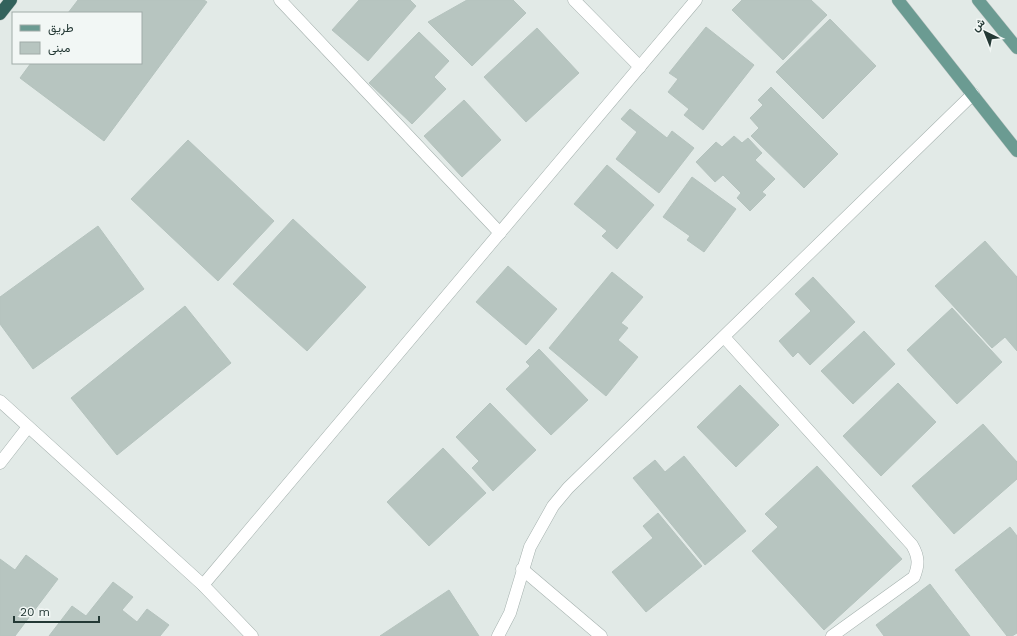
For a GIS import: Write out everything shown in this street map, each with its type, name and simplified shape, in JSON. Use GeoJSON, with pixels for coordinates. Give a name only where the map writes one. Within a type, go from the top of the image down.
{"type":"FeatureCollection","features":[{"type":"Feature","properties":{"kind":"highway"},"geometry":{"type":"LineString","coordinates":[[0,14],[11,0]]}},
{"type":"Feature","properties":{"kind":"main road"},"geometry":{"type":"LineString","coordinates":[[898,0],[1017,151]]}},
{"type":"Feature","properties":{"kind":"main road"},"geometry":{"type":"LineString","coordinates":[[978,0],[1017,48]]}},
{"type":"Feature","properties":{"kind":"street"},"geometry":{"type":"LineString","coordinates":[[280,0],[500,233]]}},
{"type":"Feature","properties":{"kind":"street"},"geometry":{"type":"LineString","coordinates":[[574,0],[640,66]]}},
{"type":"Feature","properties":{"kind":"street"},"geometry":{"type":"LineString","coordinates":[[203,585],[696,0]]}},
{"type":"Feature","properties":{"kind":"street"},"geometry":{"type":"LineString","coordinates":[[498,636],[510,614],[518,592],[522,569],[530,547],[540,526],[553,506],[568,488],[973,94]]}},
{"type":"Feature","properties":{"kind":"street"},"geometry":{"type":"LineString","coordinates":[[724,337],[912,545],[917,553],[919,563],[914,577],[832,636]]}},
{"type":"Feature","properties":{"kind":"street"},"geometry":{"type":"LineString","coordinates":[[0,401],[203,585],[252,636]]}},
{"type":"Feature","properties":{"kind":"street"},"geometry":{"type":"LineString","coordinates":[[0,463],[28,427]]}},
{"type":"Feature","properties":{"kind":"street"},"geometry":{"type":"LineString","coordinates":[[522,569],[601,636]]}},
{"type":"Feature","properties":{"kind":"building"},"geometry":{"type":"Polygon","coordinates":[[[78,0],[204,0],[207,2],[104,141],[20,78],[30,64],[142,64],[142,12],[69,12],[78,0]]]}},
{"type":"Feature","properties":{"kind":"building"},"geometry":{"type":"Polygon","coordinates":[[[359,0],[410,0],[416,6],[368,61],[332,30],[359,0]]]}},
{"type":"Feature","properties":{"kind":"building"},"geometry":{"type":"Polygon","coordinates":[[[467,0],[513,0],[526,13],[472,66],[428,22],[467,0]]]}},
{"type":"Feature","properties":{"kind":"building"},"geometry":{"type":"Polygon","coordinates":[[[742,0],[811,0],[827,15],[783,60],[732,10],[742,0]]]}},
{"type":"Feature","properties":{"kind":"building"},"geometry":{"type":"Polygon","coordinates":[[[830,19],[876,66],[823,119],[776,72],[830,19]]]}},
{"type":"Feature","properties":{"kind":"building"},"geometry":{"type":"Polygon","coordinates":[[[706,27],[754,65],[703,130],[684,115],[689,109],[668,92],[678,79],[669,73],[706,27]]]}},
{"type":"Feature","properties":{"kind":"building"},"geometry":{"type":"Polygon","coordinates":[[[537,28],[579,73],[526,122],[484,77],[537,28]]]}},
{"type":"Feature","properties":{"kind":"building"},"geometry":{"type":"Polygon","coordinates":[[[419,32],[449,61],[434,77],[446,89],[412,124],[369,83],[419,32]]]}},
{"type":"Feature","properties":{"kind":"building"},"geometry":{"type":"Polygon","coordinates":[[[771,87],[838,154],[804,188],[751,136],[759,128],[750,118],[763,105],[758,100],[771,87]]]}},
{"type":"Feature","properties":{"kind":"building"},"geometry":{"type":"Polygon","coordinates":[[[464,100],[501,140],[462,177],[424,136],[464,100]]]}},
{"type":"Feature","properties":{"kind":"building"},"geometry":{"type":"Polygon","coordinates":[[[630,109],[667,138],[672,131],[694,148],[659,193],[616,159],[637,132],[621,119],[630,109]]]}},
{"type":"Feature","properties":{"kind":"building"},"geometry":{"type":"Polygon","coordinates":[[[734,136],[742,143],[748,138],[762,153],[755,160],[775,179],[762,192],[766,195],[750,211],[737,198],[741,193],[723,175],[715,182],[696,162],[716,142],[722,147],[734,136]]]}},
{"type":"Feature","properties":{"kind":"building"},"geometry":{"type":"Polygon","coordinates":[[[188,140],[274,221],[218,281],[131,199],[188,140]]]}},
{"type":"Feature","properties":{"kind":"building"},"geometry":{"type":"Polygon","coordinates":[[[607,165],[654,205],[617,249],[602,236],[607,231],[574,204],[607,165]]]}},
{"type":"Feature","properties":{"kind":"building"},"geometry":{"type":"Polygon","coordinates":[[[692,177],[736,209],[704,252],[687,240],[690,236],[663,217],[692,177]]]}},
{"type":"Feature","properties":{"kind":"building"},"geometry":{"type":"Polygon","coordinates":[[[293,219],[366,287],[307,351],[233,284],[293,219]]]}},
{"type":"Feature","properties":{"kind":"building"},"geometry":{"type":"Polygon","coordinates":[[[98,226],[144,289],[33,369],[0,324],[0,297],[98,226]]]}},
{"type":"Feature","properties":{"kind":"building"},"geometry":{"type":"Polygon","coordinates":[[[985,241],[1017,277],[1017,351],[1005,337],[992,348],[935,286],[985,241]]]}},
{"type":"Feature","properties":{"kind":"building"},"geometry":{"type":"Polygon","coordinates":[[[508,266],[557,309],[526,345],[476,302],[508,266]]]}},
{"type":"Feature","properties":{"kind":"building"},"geometry":{"type":"Polygon","coordinates":[[[612,272],[643,297],[621,323],[628,328],[618,340],[638,357],[606,396],[549,348],[612,272]]]}},
{"type":"Feature","properties":{"kind":"building"},"geometry":{"type":"Polygon","coordinates":[[[813,277],[855,322],[810,365],[798,352],[793,357],[779,341],[811,311],[795,294],[813,277]]]}},
{"type":"Feature","properties":{"kind":"building"},"geometry":{"type":"Polygon","coordinates":[[[185,306],[231,363],[117,455],[71,398],[185,306]]]}},
{"type":"Feature","properties":{"kind":"building"},"geometry":{"type":"Polygon","coordinates":[[[952,308],[1002,362],[957,404],[907,350],[952,308]]]}},
{"type":"Feature","properties":{"kind":"building"},"geometry":{"type":"Polygon","coordinates":[[[864,331],[895,364],[853,404],[821,371],[864,331]]]}},
{"type":"Feature","properties":{"kind":"building"},"geometry":{"type":"Polygon","coordinates":[[[539,349],[588,400],[551,435],[506,389],[530,366],[526,362],[539,349]]]}},
{"type":"Feature","properties":{"kind":"building"},"geometry":{"type":"Polygon","coordinates":[[[898,383],[936,422],[881,476],[843,436],[898,383]]]}},
{"type":"Feature","properties":{"kind":"building"},"geometry":{"type":"Polygon","coordinates":[[[740,385],[779,425],[736,467],[697,427],[740,385]]]}},
{"type":"Feature","properties":{"kind":"building"},"geometry":{"type":"Polygon","coordinates":[[[490,403],[536,450],[493,491],[472,468],[479,461],[456,437],[490,403]]]}},
{"type":"Feature","properties":{"kind":"building"},"geometry":{"type":"Polygon","coordinates":[[[983,424],[1017,462],[1017,479],[954,534],[912,486],[983,424]]]}},
{"type":"Feature","properties":{"kind":"building"},"geometry":{"type":"Polygon","coordinates":[[[443,448],[486,493],[429,546],[387,502],[443,448]]]}},
{"type":"Feature","properties":{"kind":"building"},"geometry":{"type":"Polygon","coordinates":[[[684,456],[746,531],[705,565],[633,478],[655,460],[665,472],[684,456]]]}},
{"type":"Feature","properties":{"kind":"building"},"geometry":{"type":"Polygon","coordinates":[[[817,466],[902,559],[824,630],[752,551],[778,527],[765,514],[817,466]]]}},
{"type":"Feature","properties":{"kind":"building"},"geometry":{"type":"Polygon","coordinates":[[[658,513],[702,566],[646,612],[612,572],[653,538],[643,526],[658,513]]]}},
{"type":"Feature","properties":{"kind":"building"},"geometry":{"type":"Polygon","coordinates":[[[1010,527],[1017,536],[1017,633],[1012,636],[1007,636],[955,570],[1010,527]]]}},
{"type":"Feature","properties":{"kind":"building"},"geometry":{"type":"Polygon","coordinates":[[[26,555],[58,579],[15,636],[0,636],[0,559],[15,570],[26,555]]]}},
{"type":"Feature","properties":{"kind":"building"},"geometry":{"type":"Polygon","coordinates":[[[113,582],[133,597],[122,610],[137,622],[147,609],[169,625],[160,636],[49,636],[72,606],[86,616],[113,582]]]}},
{"type":"Feature","properties":{"kind":"building"},"geometry":{"type":"Polygon","coordinates":[[[930,584],[970,636],[884,636],[876,625],[930,584]]]}},
{"type":"Feature","properties":{"kind":"building"},"geometry":{"type":"Polygon","coordinates":[[[449,590],[479,636],[380,636],[449,590]]]}}]}
